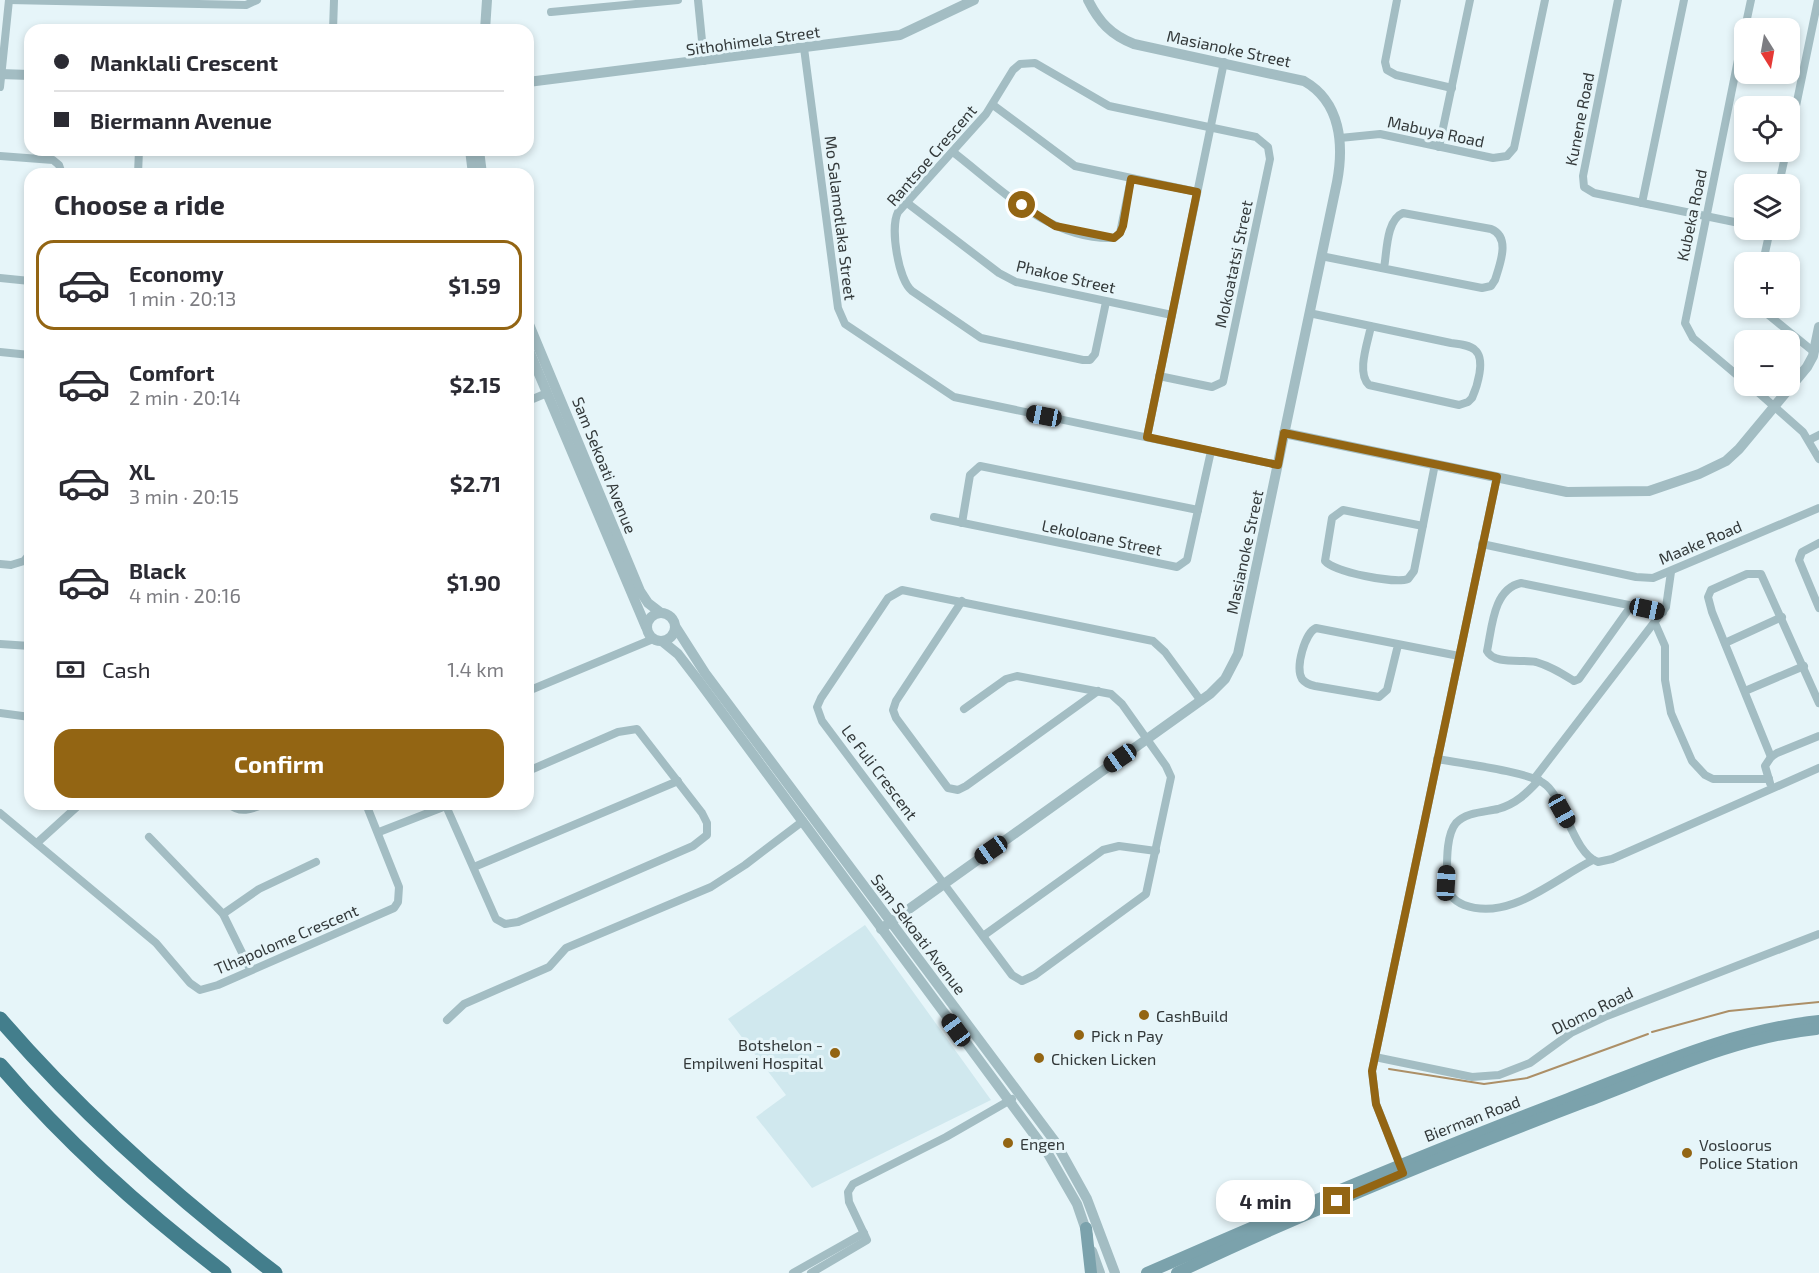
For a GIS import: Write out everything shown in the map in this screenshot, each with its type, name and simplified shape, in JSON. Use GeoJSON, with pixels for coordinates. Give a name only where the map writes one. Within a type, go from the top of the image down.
{"type":"FeatureCollection","features":[{"type":"Feature","properties":{"kind":"highway"},"geometry":{"type":"LineString","coordinates":[[0,1019],[101,1125],[139,1161],[217,1228],[275,1273]]}},
{"type":"Feature","properties":{"kind":"highway"},"geometry":{"type":"LineString","coordinates":[[0,1065],[106,1174],[184,1242],[224,1273]]}},
{"type":"Feature","properties":{"kind":"main road","name":"Bierman Road"},"geometry":{"type":"LineString","coordinates":[[1147,1273],[1402,1168],[1719,1042],[1780,1026],[1819,1021]]}},
{"type":"Feature","properties":{"kind":"main road","name":"Bierman Road"},"geometry":{"type":"LineString","coordinates":[[1402,1168],[1725,1049],[1773,1036],[1819,1029]]}},
{"type":"Feature","properties":{"kind":"main road"},"geometry":{"type":"LineString","coordinates":[[1177,1273],[1402,1168]]}},
{"type":"Feature","properties":{"kind":"main road"},"geometry":{"type":"LineString","coordinates":[[1086,1228],[1091,1273]]}},
{"type":"Feature","properties":{"kind":"street"},"geometry":{"type":"LineString","coordinates":[[0,87],[9,0],[246,5],[257,0]]}},
{"type":"Feature","properties":{"kind":"street"},"geometry":{"type":"LineString","coordinates":[[333,24],[334,0]]}},
{"type":"Feature","properties":{"kind":"street"},"geometry":{"type":"LineString","coordinates":[[485,24],[487,0]]}},
{"type":"Feature","properties":{"kind":"street"},"geometry":{"type":"LineString","coordinates":[[551,12],[635,2],[678,0]]}},
{"type":"Feature","properties":{"kind":"street"},"geometry":{"type":"LineString","coordinates":[[698,0],[704,61]]}},
{"type":"Feature","properties":{"kind":"street","name":"Sithohimela Street"},"geometry":{"type":"LineString","coordinates":[[534,81],[903,34],[974,0]]}},
{"type":"Feature","properties":{"kind":"street","name":"Masianoke Street"},"geometry":{"type":"LineString","coordinates":[[881,929],[1201,701],[1221,684],[1236,660],[1341,159],[1340,138],[1328,104],[1311,85],[1298,78],[1122,39],[1104,26],[1088,0]]}},
{"type":"Feature","properties":{"kind":"street"},"geometry":{"type":"LineString","coordinates":[[1397,0],[1385,62],[1387,70],[1396,75],[1452,88]]}},
{"type":"Feature","properties":{"kind":"street"},"geometry":{"type":"LineString","coordinates":[[1439,147],[1470,0]]}},
{"type":"Feature","properties":{"kind":"street","name":"Mabuya Road"},"geometry":{"type":"LineString","coordinates":[[1340,138],[1380,134],[1498,159],[1511,153],[1545,0]]}},
{"type":"Feature","properties":{"kind":"street","name":"Kunene Road"},"geometry":{"type":"LineString","coordinates":[[1618,0],[1582,184],[1590,192],[1734,222]]}},
{"type":"Feature","properties":{"kind":"street"},"geometry":{"type":"LineString","coordinates":[[1642,203],[1684,0]]}},
{"type":"Feature","properties":{"kind":"street","name":"Kubeka Road"},"geometry":{"type":"LineString","coordinates":[[1747,18],[1751,0]]}},
{"type":"Feature","properties":{"kind":"street"},"geometry":{"type":"LineString","coordinates":[[1798,96],[1818,0]]}},
{"type":"Feature","properties":{"kind":"street","name":"Mo Salamotlaka Street"},"geometry":{"type":"LineString","coordinates":[[804,48],[837,308],[845,324],[954,397],[1278,465]]}},
{"type":"Feature","properties":{"kind":"street"},"geometry":{"type":"LineString","coordinates":[[1147,437],[1224,62]]}},
{"type":"Feature","properties":{"kind":"street","name":"Rantsoe Crescent"},"geometry":{"type":"LineString","coordinates":[[1106,302],[1097,350],[1090,360],[981,338],[912,291],[903,281],[895,221],[898,212],[993,105],[1013,70],[1020,64],[1032,63],[1109,106],[1211,126]]}},
{"type":"Feature","properties":{"kind":"street"},"geometry":{"type":"LineString","coordinates":[[1,74],[24,75]]}},
{"type":"Feature","properties":{"kind":"street","name":"Kubeka Road"},"geometry":{"type":"LineString","coordinates":[[1734,82],[1685,317],[1686,329],[1693,338],[1734,373]]}},
{"type":"Feature","properties":{"kind":"street"},"geometry":{"type":"LineString","coordinates":[[993,105],[1072,165],[1197,192]]}},
{"type":"Feature","properties":{"kind":"street","name":"Mokoatatsi Street"},"geometry":{"type":"LineString","coordinates":[[1159,376],[1216,387],[1223,382],[1227,368],[1270,155],[1263,139],[1211,126]]}},
{"type":"Feature","properties":{"kind":"street"},"geometry":{"type":"LineString","coordinates":[[953,152],[1044,222],[1101,237],[1114,238],[1120,233],[1131,179]]}},
{"type":"Feature","properties":{"kind":"street"},"geometry":{"type":"LineString","coordinates":[[0,156],[53,160],[60,168]]}},
{"type":"Feature","properties":{"kind":"street","name":"Phakoe Street"},"geometry":{"type":"LineString","coordinates":[[906,202],[1010,279],[1172,315]]}},
{"type":"Feature","properties":{"kind":"street"},"geometry":{"type":"LineString","coordinates":[[1321,256],[1384,268],[1487,287],[1494,283],[1497,275],[1503,240],[1500,233],[1491,229],[1402,213],[1391,225],[1384,268]]}},
{"type":"Feature","properties":{"kind":"street"},"geometry":{"type":"LineString","coordinates":[[0,278],[24,280]]}},
{"type":"Feature","properties":{"kind":"street"},"geometry":{"type":"LineString","coordinates":[[1309,313],[1468,346],[1477,351],[1480,363],[1475,391],[1468,402],[1455,404],[1366,383],[1363,372],[1371,326]]}},
{"type":"Feature","properties":{"kind":"street"},"geometry":{"type":"LineString","coordinates":[[1772,318],[1814,352]]}},
{"type":"Feature","properties":{"kind":"street"},"geometry":{"type":"LineString","coordinates":[[1284,433],[1577,494],[1634,493],[1661,488],[1726,461],[1807,368],[1814,352],[1819,327]]}},
{"type":"Feature","properties":{"kind":"street","name":"Sam Sekoati Avenue"},"geometry":{"type":"LineString","coordinates":[[534,336],[640,591],[648,603],[661,613]]}},
{"type":"Feature","properties":{"kind":"street"},"geometry":{"type":"LineString","coordinates":[[0,352],[24,354]]}},
{"type":"Feature","properties":{"kind":"street","name":"Sam Sekoati Avenue"},"geometry":{"type":"LineString","coordinates":[[534,362],[652,635],[678,654],[698,680],[1055,1164],[1077,1204],[1100,1273]]}},
{"type":"Feature","properties":{"kind":"street"},"geometry":{"type":"LineString","coordinates":[[534,398],[547,393]]}},
{"type":"Feature","properties":{"kind":"street"},"geometry":{"type":"LineString","coordinates":[[1762,396],[1809,440],[1819,459]]}},
{"type":"Feature","properties":{"kind":"street"},"geometry":{"type":"LineString","coordinates":[[1809,440],[1819,435]]}},
{"type":"Feature","properties":{"kind":"street","name":"Lekoloane Street"},"geometry":{"type":"LineString","coordinates":[[934,518],[1177,567],[1187,560],[1211,451]]}},
{"type":"Feature","properties":{"kind":"street"},"geometry":{"type":"LineString","coordinates":[[1422,526],[1350,510],[1339,512],[1332,518],[1325,561],[1339,569],[1404,581],[1414,571],[1436,464]]}},
{"type":"Feature","properties":{"kind":"street"},"geometry":{"type":"LineString","coordinates":[[962,523],[970,475],[980,466],[1198,510]]}},
{"type":"Feature","properties":{"kind":"street"},"geometry":{"type":"LineString","coordinates":[[1402,1168],[1373,1094],[1375,1057],[1497,477]]}},
{"type":"Feature","properties":{"kind":"street","name":"Maake Road"},"geometry":{"type":"LineString","coordinates":[[1482,544],[1636,577],[1653,578],[1819,507]]}},
{"type":"Feature","properties":{"kind":"street"},"geometry":{"type":"LineString","coordinates":[[1818,604],[1799,560],[1802,552],[1819,543]]}},
{"type":"Feature","properties":{"kind":"street"},"geometry":{"type":"LineString","coordinates":[[0,564],[11,565],[24,561]]}},
{"type":"Feature","properties":{"kind":"street"},"geometry":{"type":"LineString","coordinates":[[1671,572],[1669,600],[1663,612],[1529,792],[1511,804],[1466,816],[1455,824],[1450,838],[1447,867],[1446,883],[1450,895],[1458,903],[1475,908],[1502,907],[1528,898],[1563,875],[1593,860],[1612,859],[1819,768]]}},
{"type":"Feature","properties":{"kind":"street"},"geometry":{"type":"LineString","coordinates":[[1771,757],[1709,602],[1708,594],[1717,587],[1747,574],[1761,574],[1819,704]]}},
{"type":"Feature","properties":{"kind":"street"},"geometry":{"type":"LineString","coordinates":[[1631,606],[1579,679],[1574,681],[1554,668],[1534,662],[1496,659],[1487,651],[1497,607],[1504,590],[1514,584],[1521,583],[1663,612]]}},
{"type":"Feature","properties":{"kind":"street","name":"Le Fuli Crescent"},"geometry":{"type":"LineString","coordinates":[[964,709],[1006,679],[1017,676],[1098,691],[1118,698],[1170,777],[1149,887],[1143,898],[1029,978],[1016,979],[822,721],[817,708],[839,671],[894,592],[908,590],[1153,641],[1165,652],[1201,701]]}},
{"type":"Feature","properties":{"kind":"street"},"geometry":{"type":"LineString","coordinates":[[962,601],[896,701],[894,710],[896,718],[948,788],[958,790],[966,786],[1098,691]]}},
{"type":"Feature","properties":{"kind":"street"},"geometry":{"type":"LineString","coordinates":[[534,688],[652,635],[670,638],[675,626],[669,615],[661,613],[651,617],[652,635]]}},
{"type":"Feature","properties":{"kind":"street"},"geometry":{"type":"LineString","coordinates":[[1725,643],[1782,617]]}},
{"type":"Feature","properties":{"kind":"street"},"geometry":{"type":"LineString","coordinates":[[1655,623],[1665,646],[1665,680],[1671,713],[1692,761],[1705,775],[1713,779],[1769,779]]}},
{"type":"Feature","properties":{"kind":"street","name":"Sam Sekoati Avenue"},"geometry":{"type":"LineString","coordinates":[[675,626],[705,673],[1021,1094],[1065,1157],[1087,1199],[1115,1273]]}},
{"type":"Feature","properties":{"kind":"street"},"geometry":{"type":"LineString","coordinates":[[1398,645],[1387,690],[1379,697],[1315,686],[1305,682],[1301,676],[1300,668],[1307,635],[1316,628],[1459,656]]}},
{"type":"Feature","properties":{"kind":"street"},"geometry":{"type":"LineString","coordinates":[[0,644],[24,646]]}},
{"type":"Feature","properties":{"kind":"street"},"geometry":{"type":"LineString","coordinates":[[1745,691],[1804,666]]}},
{"type":"Feature","properties":{"kind":"street"},"geometry":{"type":"LineString","coordinates":[[0,713],[24,716]]}},
{"type":"Feature","properties":{"kind":"street"},"geometry":{"type":"LineString","coordinates":[[450,810],[496,919],[501,924],[518,922],[693,846],[707,835],[705,818],[644,735],[633,728],[618,732],[534,768]]}},
{"type":"Feature","properties":{"kind":"street"},"geometry":{"type":"LineString","coordinates":[[1772,789],[1765,766],[1771,757],[1819,736]]}},
{"type":"Feature","properties":{"kind":"street"},"geometry":{"type":"LineString","coordinates":[[1437,759],[1537,780],[1551,791],[1585,852],[1593,860]]}},
{"type":"Feature","properties":{"kind":"street"},"geometry":{"type":"LineString","coordinates":[[474,867],[678,781]]}},
{"type":"Feature","properties":{"kind":"street"},"geometry":{"type":"LineString","coordinates":[[37,843],[73,810]]}},
{"type":"Feature","properties":{"kind":"street","name":"Tlhapolome Crescent"},"geometry":{"type":"LineString","coordinates":[[0,813],[156,943],[194,988],[207,989],[393,908],[398,902],[399,887],[369,810]]}},
{"type":"Feature","properties":{"kind":"street"},"geometry":{"type":"LineString","coordinates":[[379,832],[435,810]]}},
{"type":"Feature","properties":{"kind":"street"},"geometry":{"type":"LineString","coordinates":[[447,1020],[464,1004],[545,969],[566,948],[711,887],[745,865],[803,821]]}},
{"type":"Feature","properties":{"kind":"street"},"geometry":{"type":"LineString","coordinates":[[149,837],[223,914],[250,969]]}},
{"type":"Feature","properties":{"kind":"street"},"geometry":{"type":"LineString","coordinates":[[983,936],[1103,850],[1119,846],[1156,851]]}},
{"type":"Feature","properties":{"kind":"street"},"geometry":{"type":"LineString","coordinates":[[223,914],[259,889],[316,862]]}},
{"type":"Feature","properties":{"kind":"street","name":"Dlomo Road"},"geometry":{"type":"LineString","coordinates":[[1375,1057],[1472,1077],[1500,1075],[1530,1063],[1571,1033],[1607,1016],[1819,934]]}},
{"type":"Feature","properties":{"kind":"street"},"geometry":{"type":"LineString","coordinates":[[866,1237],[848,1195],[853,1184],[946,1137],[1021,1094]]}},
{"type":"Feature","properties":{"kind":"street"},"geometry":{"type":"LineString","coordinates":[[793,1273],[866,1237]]}},
{"type":"Feature","properties":{"kind":"street"},"geometry":{"type":"LineString","coordinates":[[811,1273],[866,1237]]}},
{"type":"Feature","properties":{"kind":"shaded area"},"geometry":{"type":"Polygon","coordinates":[[[865,925],[991,1100],[812,1188],[756,1117],[786,1095],[728,1019],[865,925]]]}},
{"type":"Feature","properties":{"kind":"waterway"},"geometry":{"type":"LineString","coordinates":[[1652,1032],[1729,1011],[1819,1002]]}},
{"type":"Feature","properties":{"kind":"waterway"},"geometry":{"type":"LineString","coordinates":[[1389,1069],[1484,1084],[1527,1078],[1648,1034]]}},
{"type":"Feature","properties":{"kind":"place","name":"CashBuild"},"geometry":{"type":"Point","coordinates":[1144,1015]}},
{"type":"Feature","properties":{"kind":"place","name":"Pick n Pay"},"geometry":{"type":"Point","coordinates":[1079,1035]}},
{"type":"Feature","properties":{"kind":"place","name":"Botshelon - Empilweni Hospital"},"geometry":{"type":"Point","coordinates":[835,1053]}},
{"type":"Feature","properties":{"kind":"place","name":"Chicken Licken"},"geometry":{"type":"Point","coordinates":[1039,1058]}},
{"type":"Feature","properties":{"kind":"place","name":"Engen"},"geometry":{"type":"Point","coordinates":[1008,1143]}},
{"type":"Feature","properties":{"kind":"place","name":"Vosloorus Police Station"},"geometry":{"type":"Point","coordinates":[1687,1153]}},
{"type":"Feature","properties":{"kind":"route"},"geometry":{"type":"LineString","coordinates":[[1022,205],[1044,222],[1055,226],[1114,238],[1118,236],[1123,226],[1131,179],[1197,192],[1147,437],[1278,465],[1284,433],[1497,477],[1372,1071],[1372,1086],[1376,1104],[1403,1173],[1337,1201]]}}]}
